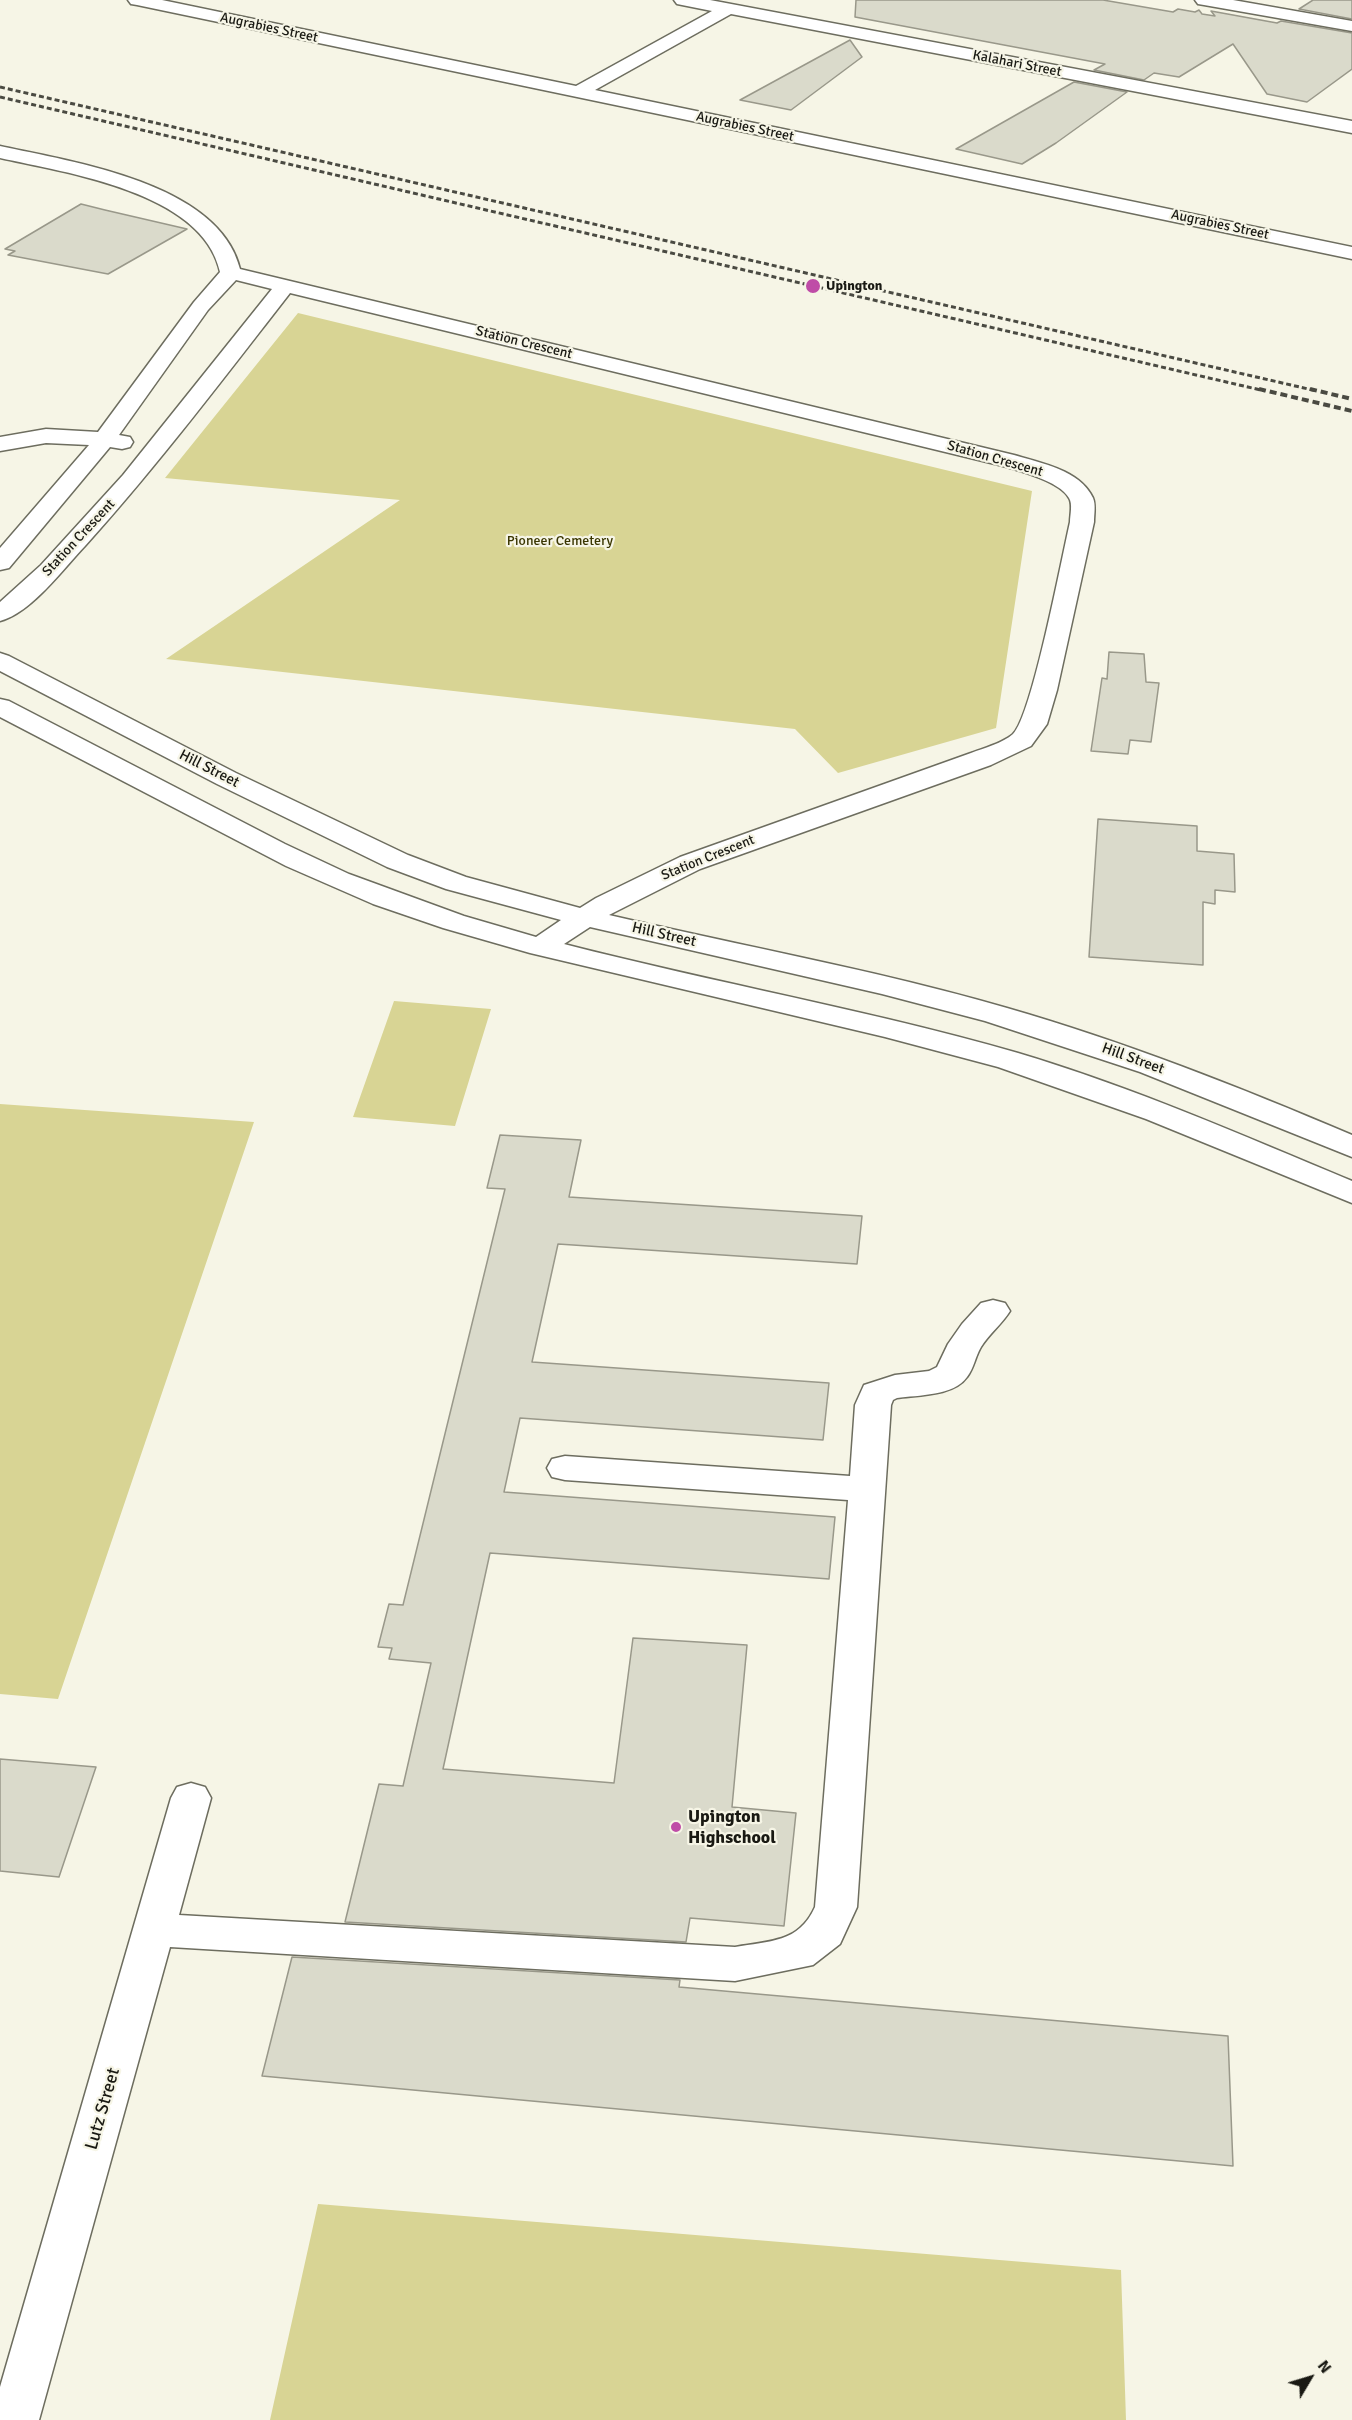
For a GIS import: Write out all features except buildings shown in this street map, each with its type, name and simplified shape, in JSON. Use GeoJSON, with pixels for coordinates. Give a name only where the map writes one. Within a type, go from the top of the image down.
{"type":"FeatureCollection","features":[{"type":"Feature","properties":{"kind":"street","name":"Augrabies Street"},"geometry":{"type":"LineString","coordinates":[[137,0],[1352,253]]}},
{"type":"Feature","properties":{"kind":"street","name":"Kalahari Street"},"geometry":{"type":"LineString","coordinates":[[683,0],[1352,128]]}},
{"type":"Feature","properties":{"kind":"street"},"geometry":{"type":"LineString","coordinates":[[1204,0],[1352,26]]}},
{"type":"Feature","properties":{"kind":"street"},"geometry":{"type":"LineString","coordinates":[[578,92],[728,9]]}},
{"type":"Feature","properties":{"kind":"street"},"geometry":{"type":"LineString","coordinates":[[0,152],[116,180],[165,198],[194,218],[217,239],[224,249],[231,273],[201,306],[104,440],[0,563]]}},
{"type":"Feature","properties":{"kind":"street","name":"Station Crescent"},"geometry":{"type":"LineString","coordinates":[[231,273],[1006,460],[1059,479],[1074,489],[1083,500],[1082,522],[1044,690],[1034,724],[1022,740],[1004,751],[713,854],[664,875],[584,917],[540,947]]}},
{"type":"Feature","properties":{"kind":"street","name":"Station Crescent"},"geometry":{"type":"LineString","coordinates":[[0,613],[52,567],[114,501],[285,286]]}},
{"type":"Feature","properties":{"kind":"street"},"geometry":{"type":"LineString","coordinates":[[0,444],[47,434],[159,447]]}},
{"type":"Feature","properties":{"kind":"street","name":"Hill Street"},"geometry":{"type":"LineString","coordinates":[[0,661],[271,801],[372,849],[453,882],[584,917],[943,1000],[1036,1026],[1160,1068],[1352,1147]]}},
{"type":"Feature","properties":{"kind":"street"},"geometry":{"type":"LineString","coordinates":[[0,706],[297,861],[345,883],[464,925],[540,947],[959,1046],[1050,1072],[1202,1129],[1352,1193]]}},
{"type":"Feature","properties":{"kind":"street"},"geometry":{"type":"LineString","coordinates":[[153,1930],[735,1964],[798,1953],[825,1932],[836,1907],[873,1405],[877,1393],[886,1388],[915,1382],[931,1382],[950,1374],[956,1369],[965,1344],[993,1311]]}},
{"type":"Feature","properties":{"kind":"street"},"geometry":{"type":"LineString","coordinates":[[565,1468],[866,1489]]}},
{"type":"Feature","properties":{"kind":"street","name":"Lutz Street"},"geometry":{"type":"LineString","coordinates":[[15,2420],[191,1798]]}},
{"type":"Feature","properties":{"kind":"green space","name":"Pioneer Cemetery"},"geometry":{"type":"Polygon","coordinates":[[[298,313],[1032,491],[996,728],[838,773],[795,729],[166,659],[400,500],[165,478],[298,313]]]}},
{"type":"Feature","properties":{"kind":"green space"},"geometry":{"type":"Polygon","coordinates":[[[394,1001],[491,1009],[455,1126],[353,1117],[394,1001]]]}},
{"type":"Feature","properties":{"kind":"green space"},"geometry":{"type":"Polygon","coordinates":[[[0,1104],[254,1122],[58,1699],[0,1694],[0,1104]]]}},
{"type":"Feature","properties":{"kind":"green space"},"geometry":{"type":"Polygon","coordinates":[[[318,2204],[1121,2270],[1126,2420],[270,2420],[318,2204]]]}},
{"type":"Feature","properties":{"kind":"railway"},"geometry":{"type":"LineString","coordinates":[[0,87],[1317,391]]}},
{"type":"Feature","properties":{"kind":"railway"},"geometry":{"type":"LineString","coordinates":[[0,97],[1265,391]]}},
{"type":"Feature","properties":{"kind":"railway"},"geometry":{"type":"LineString","coordinates":[[1259,389],[1352,411]]}},
{"type":"Feature","properties":{"kind":"railway"},"geometry":{"type":"LineString","coordinates":[[1310,389],[1352,399]]}},
{"type":"Feature","properties":{"kind":"place","name":"Upington"},"geometry":{"type":"Point","coordinates":[813,286]}},
{"type":"Feature","properties":{"kind":"place","name":"Upington Highschool"},"geometry":{"type":"Point","coordinates":[676,1827]}}]}
